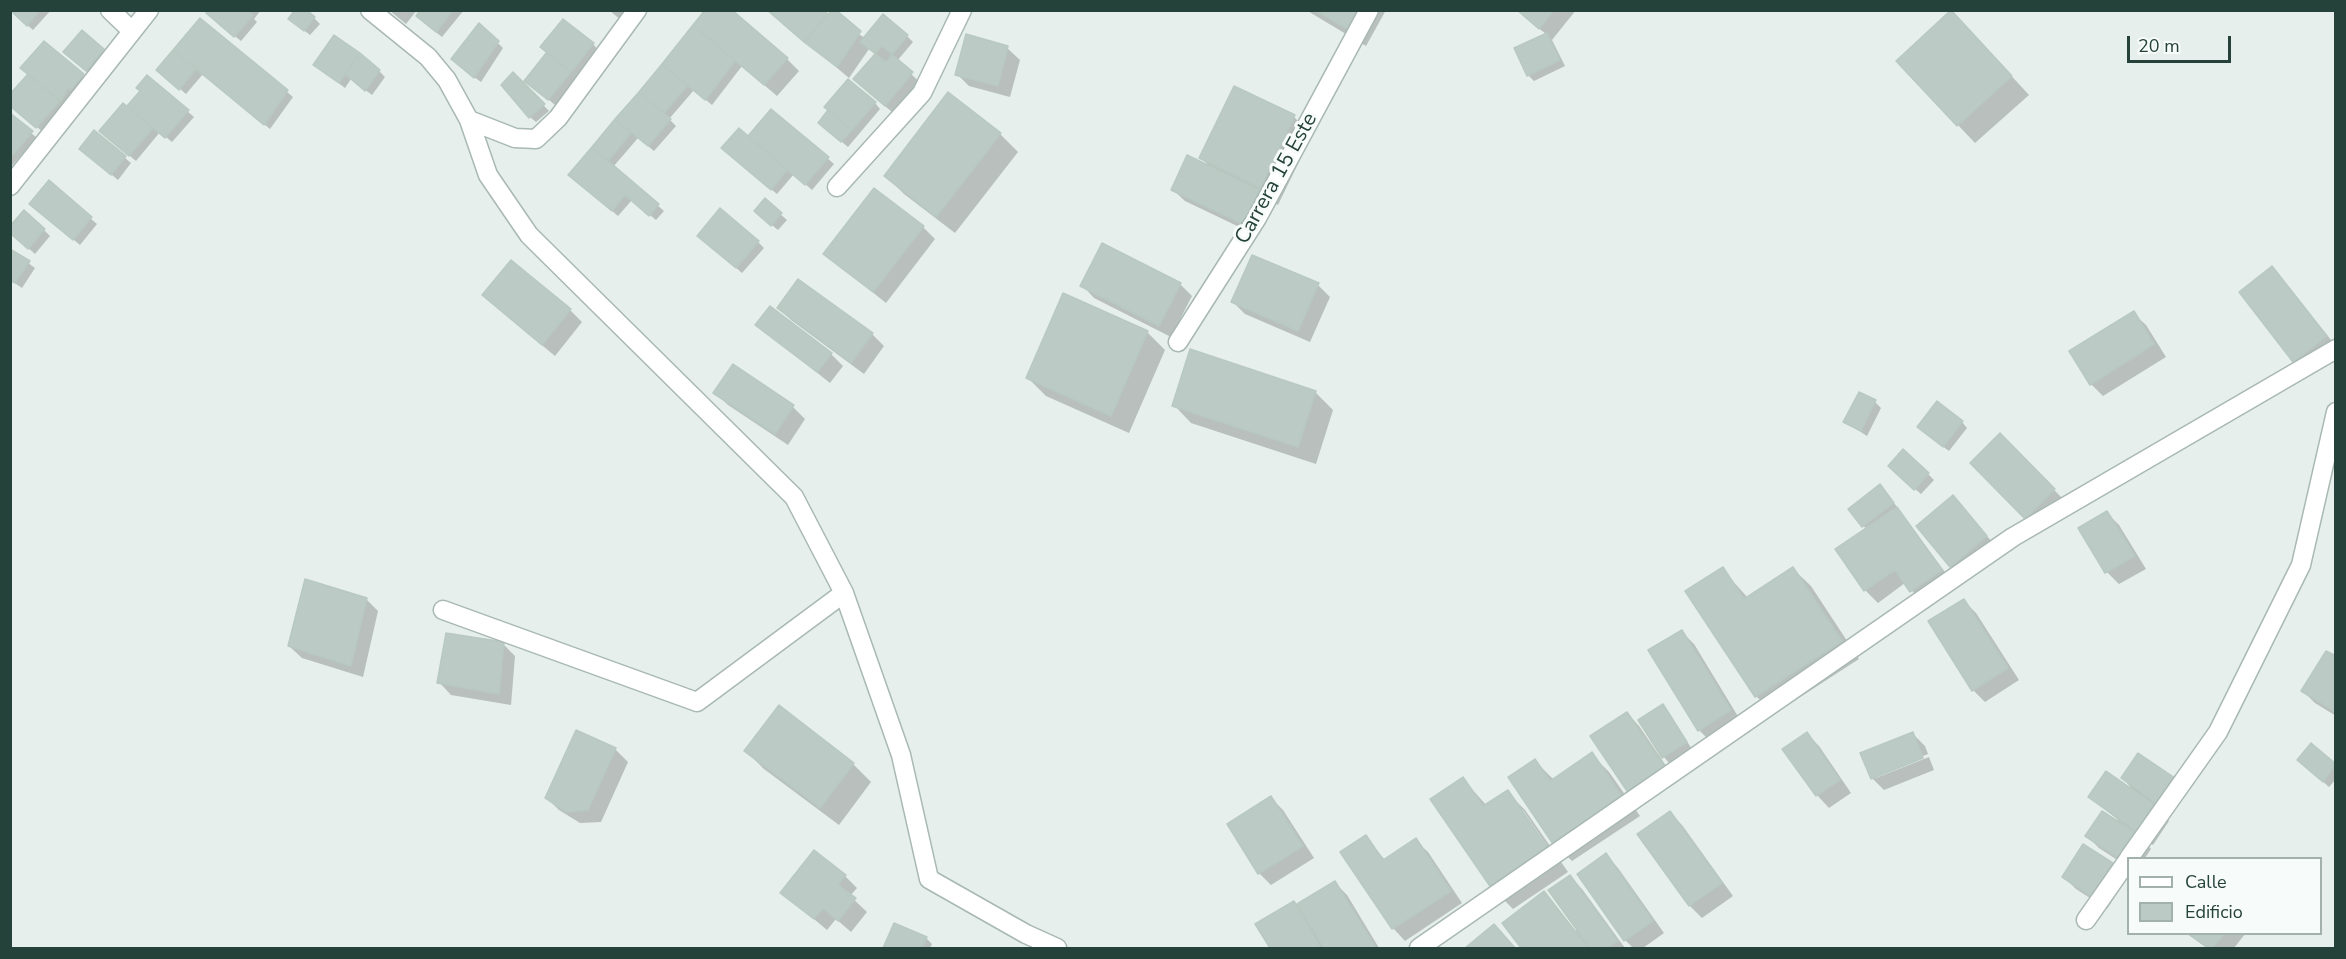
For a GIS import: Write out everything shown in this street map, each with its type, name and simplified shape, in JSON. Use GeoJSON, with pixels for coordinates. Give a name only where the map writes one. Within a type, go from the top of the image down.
{"type":"FeatureCollection","features":[{"type":"Feature","properties":{"kind":"street"},"geometry":{"type":"LineString","coordinates":[[110,10],[132,31]]}},
{"type":"Feature","properties":{"kind":"street"},"geometry":{"type":"LineString","coordinates":[[10,186],[149,10]]}},
{"type":"Feature","properties":{"kind":"street"},"geometry":{"type":"LineString","coordinates":[[370,10],[428,57],[447,80],[469,120],[488,175],[529,235],[794,497],[844,593],[901,755],[929,879],[1026,934],[1057,948]]}},
{"type":"Feature","properties":{"kind":"street"},"geometry":{"type":"LineString","coordinates":[[469,120],[515,138],[536,139],[558,118],[637,10]]}},
{"type":"Feature","properties":{"kind":"street"},"geometry":{"type":"LineString","coordinates":[[837,187],[922,93],[962,10]]}},
{"type":"Feature","properties":{"kind":"street","name":"Carrera 15 Este"},"geometry":{"type":"LineString","coordinates":[[1178,342],[1257,218],[1369,10]]}},
{"type":"Feature","properties":{"kind":"street"},"geometry":{"type":"LineString","coordinates":[[1419,948],[2013,537],[2336,349]]}},
{"type":"Feature","properties":{"kind":"street"},"geometry":{"type":"LineString","coordinates":[[2130,857],[2218,732],[2301,565],[2336,412]]}},
{"type":"Feature","properties":{"kind":"street"},"geometry":{"type":"LineString","coordinates":[[443,610],[697,702],[844,593]]}},
{"type":"Feature","properties":{"kind":"street"},"geometry":{"type":"LineString","coordinates":[[2086,920],[2127,862]]}},
{"type":"Feature","properties":{"kind":"building"},"geometry":{"type":"Polygon","coordinates":[[[10,10],[40,10],[27,26],[10,10]]]}},
{"type":"Feature","properties":{"kind":"building"},"geometry":{"type":"Polygon","coordinates":[[[208,10],[247,10],[253,15],[234,37],[206,13],[208,10]]]}},
{"type":"Feature","properties":{"kind":"building"},"geometry":{"type":"Polygon","coordinates":[[[295,10],[307,10],[315,17],[304,31],[288,19],[295,10]]]}},
{"type":"Feature","properties":{"kind":"building"},"geometry":{"type":"Polygon","coordinates":[[[420,10],[453,10],[436,32],[416,16],[420,10]]]}},
{"type":"Feature","properties":{"kind":"building"},"geometry":{"type":"Polygon","coordinates":[[[705,10],[732,10],[788,58],[764,85],[693,25],[705,10]]]}},
{"type":"Feature","properties":{"kind":"building"},"geometry":{"type":"Polygon","coordinates":[[[767,10],[823,10],[828,14],[804,42],[767,10]]]}},
{"type":"Feature","properties":{"kind":"building"},"geometry":{"type":"Polygon","coordinates":[[[832,10],[836,10],[861,31],[837,67],[804,42],[832,10]]]}},
{"type":"Feature","properties":{"kind":"building"},"geometry":{"type":"Polygon","coordinates":[[[1315,10],[1358,10],[1348,29],[1315,10]]]}},
{"type":"Feature","properties":{"kind":"building"},"geometry":{"type":"Polygon","coordinates":[[[1517,10],[1554,10],[1539,29],[1517,10]]]}},
{"type":"Feature","properties":{"kind":"building"},"geometry":{"type":"Polygon","coordinates":[[[1951,10],[2012,76],[1957,126],[1896,61],[1951,10]]]}},
{"type":"Feature","properties":{"kind":"building"},"geometry":{"type":"Polygon","coordinates":[[[883,14],[908,35],[886,62],[860,42],[883,14]]]}},
{"type":"Feature","properties":{"kind":"building"},"geometry":{"type":"Polygon","coordinates":[[[200,18],[288,90],[264,125],[173,50],[200,18]]]}},
{"type":"Feature","properties":{"kind":"building"},"geometry":{"type":"Polygon","coordinates":[[[563,19],[594,43],[571,72],[540,47],[563,19]]]}},
{"type":"Feature","properties":{"kind":"building"},"geometry":{"type":"Polygon","coordinates":[[[479,23],[499,41],[474,78],[451,59],[479,23]]]}},
{"type":"Feature","properties":{"kind":"building"},"geometry":{"type":"Polygon","coordinates":[[[693,25],[735,61],[705,100],[662,64],[693,25]]]}},
{"type":"Feature","properties":{"kind":"building"},"geometry":{"type":"Polygon","coordinates":[[[82,30],[104,49],[86,71],[63,52],[82,30]]]}},
{"type":"Feature","properties":{"kind":"building"},"geometry":{"type":"Polygon","coordinates":[[[1547,33],[1560,60],[1527,76],[1514,48],[1547,33]]]}},
{"type":"Feature","properties":{"kind":"building"},"geometry":{"type":"Polygon","coordinates":[[[966,34],[1008,46],[998,86],[955,75],[966,34]]]}},
{"type":"Feature","properties":{"kind":"building"},"geometry":{"type":"Polygon","coordinates":[[[334,35],[360,53],[339,83],[313,65],[334,35]]]}},
{"type":"Feature","properties":{"kind":"building"},"geometry":{"type":"Polygon","coordinates":[[[44,41],[84,74],[70,90],[68,88],[61,101],[20,68],[44,41]]]}},
{"type":"Feature","properties":{"kind":"building"},"geometry":{"type":"Polygon","coordinates":[[[882,46],[913,72],[885,106],[853,79],[882,46]]]}},
{"type":"Feature","properties":{"kind":"building"},"geometry":{"type":"Polygon","coordinates":[[[173,50],[196,69],[179,90],[156,70],[173,50]]]}},
{"type":"Feature","properties":{"kind":"building"},"geometry":{"type":"Polygon","coordinates":[[[547,52],[571,72],[548,100],[524,81],[547,52]]]}},
{"type":"Feature","properties":{"kind":"building"},"geometry":{"type":"Polygon","coordinates":[[[360,53],[380,70],[365,91],[345,74],[360,53]]]}},
{"type":"Feature","properties":{"kind":"building"},"geometry":{"type":"Polygon","coordinates":[[[662,64],[688,85],[664,113],[639,92],[662,64]]]}},
{"type":"Feature","properties":{"kind":"building"},"geometry":{"type":"Polygon","coordinates":[[[513,72],[545,104],[529,118],[501,85],[513,72]]]}},
{"type":"Feature","properties":{"kind":"building"},"geometry":{"type":"Polygon","coordinates":[[[28,74],[60,101],[36,128],[10,106],[10,94],[28,74]]]}},
{"type":"Feature","properties":{"kind":"building"},"geometry":{"type":"Polygon","coordinates":[[[147,75],[189,110],[165,138],[127,106],[140,91],[136,88],[147,75]]]}},
{"type":"Feature","properties":{"kind":"building"},"geometry":{"type":"Polygon","coordinates":[[[848,79],[876,102],[852,130],[824,107],[848,79]]]}},
{"type":"Feature","properties":{"kind":"building"},"geometry":{"type":"Polygon","coordinates":[[[1234,86],[1295,115],[1260,188],[1199,158],[1234,86]]]}},
{"type":"Feature","properties":{"kind":"building"},"geometry":{"type":"Polygon","coordinates":[[[639,92],[671,119],[648,146],[615,119],[639,92]]]}},
{"type":"Feature","properties":{"kind":"building"},"geometry":{"type":"Polygon","coordinates":[[[948,92],[1001,133],[936,217],[884,176],[948,92]]]}},
{"type":"Feature","properties":{"kind":"building"},"geometry":{"type":"Polygon","coordinates":[[[123,103],[153,128],[129,156],[99,131],[123,103]]]}},
{"type":"Feature","properties":{"kind":"building"},"geometry":{"type":"Polygon","coordinates":[[[771,109],[829,157],[805,185],[748,136],[771,109]]]}},
{"type":"Feature","properties":{"kind":"building"},"geometry":{"type":"Polygon","coordinates":[[[828,110],[852,130],[841,142],[818,123],[828,110]]]}},
{"type":"Feature","properties":{"kind":"building"},"geometry":{"type":"Polygon","coordinates":[[[10,113],[33,131],[12,156],[10,155],[10,113]]]}},
{"type":"Feature","properties":{"kind":"building"},"geometry":{"type":"Polygon","coordinates":[[[615,119],[631,133],[608,161],[592,147],[615,119]]]}},
{"type":"Feature","properties":{"kind":"building"},"geometry":{"type":"Polygon","coordinates":[[[739,128],[787,170],[771,190],[721,148],[739,128]]]}},
{"type":"Feature","properties":{"kind":"building"},"geometry":{"type":"Polygon","coordinates":[[[94,130],[126,156],[111,175],[79,149],[94,130]]]}},
{"type":"Feature","properties":{"kind":"building"},"geometry":{"type":"Polygon","coordinates":[[[592,147],[659,204],[649,216],[625,195],[612,211],[568,175],[592,147]]]}},
{"type":"Feature","properties":{"kind":"building"},"geometry":{"type":"Polygon","coordinates":[[[1187,155],[1259,190],[1243,224],[1171,190],[1187,155]]]}},
{"type":"Feature","properties":{"kind":"building"},"geometry":{"type":"Polygon","coordinates":[[[49,180],[92,217],[73,240],[29,204],[49,180]]]}},
{"type":"Feature","properties":{"kind":"building"},"geometry":{"type":"Polygon","coordinates":[[[874,188],[924,226],[873,292],[823,254],[874,188]]]}},
{"type":"Feature","properties":{"kind":"building"},"geometry":{"type":"Polygon","coordinates":[[[765,198],[782,213],[771,226],[754,211],[765,198]]]}},
{"type":"Feature","properties":{"kind":"building"},"geometry":{"type":"Polygon","coordinates":[[[720,208],[759,241],[736,268],[697,236],[720,208]]]}},
{"type":"Feature","properties":{"kind":"building"},"geometry":{"type":"Polygon","coordinates":[[[24,210],[45,229],[28,249],[10,233],[10,226],[24,210]]]}},
{"type":"Feature","properties":{"kind":"building"},"geometry":{"type":"Polygon","coordinates":[[[1102,243],[1181,283],[1159,326],[1080,286],[1102,243]]]}},
{"type":"Feature","properties":{"kind":"building"},"geometry":{"type":"Polygon","coordinates":[[[10,249],[30,261],[15,283],[10,280],[10,249]]]}},
{"type":"Feature","properties":{"kind":"building"},"geometry":{"type":"Polygon","coordinates":[[[1252,255],[1319,283],[1298,331],[1231,302],[1252,255]]]}},
{"type":"Feature","properties":{"kind":"building"},"geometry":{"type":"Polygon","coordinates":[[[511,260],[571,309],[542,345],[482,295],[511,260]]]}},
{"type":"Feature","properties":{"kind":"building"},"geometry":{"type":"Polygon","coordinates":[[[2272,266],[2327,336],[2293,362],[2239,292],[2272,266]]]}},
{"type":"Feature","properties":{"kind":"building"},"geometry":{"type":"Polygon","coordinates":[[[798,279],[873,333],[851,363],[777,308],[798,279]]]}},
{"type":"Feature","properties":{"kind":"building"},"geometry":{"type":"Polygon","coordinates":[[[1063,293],[1148,331],[1111,416],[1026,378],[1063,293]]]}},
{"type":"Feature","properties":{"kind":"building"},"geometry":{"type":"Polygon","coordinates":[[[770,306],[832,353],[817,372],[755,325],[770,306]]]}},
{"type":"Feature","properties":{"kind":"building"},"geometry":{"type":"Polygon","coordinates":[[[2134,311],[2154,344],[2090,385],[2069,351],[2134,311]]]}},
{"type":"Feature","properties":{"kind":"building"},"geometry":{"type":"Polygon","coordinates":[[[1190,349],[1316,391],[1298,447],[1172,406],[1190,349]]]}},
{"type":"Feature","properties":{"kind":"building"},"geometry":{"type":"Polygon","coordinates":[[[733,364],[794,405],[775,434],[713,393],[733,364]]]}},
{"type":"Feature","properties":{"kind":"building"},"geometry":{"type":"Polygon","coordinates":[[[1859,392],[1876,400],[1861,431],[1843,422],[1859,392]]]}},
{"type":"Feature","properties":{"kind":"building"},"geometry":{"type":"Polygon","coordinates":[[[1937,401],[1963,421],[1943,447],[1917,427],[1937,401]]]}},
{"type":"Feature","properties":{"kind":"building"},"geometry":{"type":"Polygon","coordinates":[[[2000,433],[2055,489],[2025,519],[1970,463],[2000,433]]]}},
{"type":"Feature","properties":{"kind":"building"},"geometry":{"type":"Polygon","coordinates":[[[1903,449],[1929,473],[1914,490],[1888,466],[1903,449]]]}},
{"type":"Feature","properties":{"kind":"building"},"geometry":{"type":"Polygon","coordinates":[[[1880,484],[1894,503],[1862,527],[1848,509],[1880,484]]]}},
{"type":"Feature","properties":{"kind":"building"},"geometry":{"type":"Polygon","coordinates":[[[1953,495],[1987,536],[1950,567],[1916,526],[1953,495]]]}},
{"type":"Feature","properties":{"kind":"building"},"geometry":{"type":"Polygon","coordinates":[[[1897,507],[1942,570],[1910,592],[1895,570],[1864,591],[1835,549],[1897,507]]]}},
{"type":"Feature","properties":{"kind":"building"},"geometry":{"type":"Polygon","coordinates":[[[2107,511],[2135,556],[2105,573],[2078,528],[2107,511]]]}},
{"type":"Feature","properties":{"kind":"building"},"geometry":{"type":"Polygon","coordinates":[[[1723,567],[1744,599],[1793,567],[1842,641],[1755,697],[1685,591],[1723,567]]]}},
{"type":"Feature","properties":{"kind":"building"},"geometry":{"type":"Polygon","coordinates":[[[305,579],[367,598],[351,666],[288,646],[305,579]]]}},
{"type":"Feature","properties":{"kind":"building"},"geometry":{"type":"Polygon","coordinates":[[[1964,599],[2008,668],[1972,691],[1928,621],[1964,599]]]}},
{"type":"Feature","properties":{"kind":"building"},"geometry":{"type":"Polygon","coordinates":[[[1682,630],[1731,710],[1698,731],[1648,650],[1682,630]]]}},
{"type":"Feature","properties":{"kind":"building"},"geometry":{"type":"Polygon","coordinates":[[[446,633],[504,642],[499,694],[437,683],[446,633]]]}},
{"type":"Feature","properties":{"kind":"building"},"geometry":{"type":"Polygon","coordinates":[[[2326,651],[2336,656],[2336,712],[2301,691],[2326,651]]]}},
{"type":"Feature","properties":{"kind":"building"},"geometry":{"type":"Polygon","coordinates":[[[1663,704],[1687,742],[1662,758],[1638,720],[1663,704]]]}},
{"type":"Feature","properties":{"kind":"building"},"geometry":{"type":"Polygon","coordinates":[[[779,705],[854,763],[820,808],[744,751],[779,705]]]}},
{"type":"Feature","properties":{"kind":"building"},"geometry":{"type":"Polygon","coordinates":[[[1627,712],[1666,769],[1629,794],[1590,736],[1627,712]]]}},
{"type":"Feature","properties":{"kind":"building"},"geometry":{"type":"Polygon","coordinates":[[[576,730],[616,748],[588,810],[566,812],[545,798],[576,730]]]}},
{"type":"Feature","properties":{"kind":"building"},"geometry":{"type":"Polygon","coordinates":[[[1807,732],[1840,780],[1816,796],[1782,749],[1807,732]]]}},
{"type":"Feature","properties":{"kind":"building"},"geometry":{"type":"Polygon","coordinates":[[[1913,732],[1923,758],[1871,779],[1860,753],[1913,732]]]}},
{"type":"Feature","properties":{"kind":"building"},"geometry":{"type":"Polygon","coordinates":[[[2311,743],[2336,764],[2323,782],[2297,760],[2311,743]]]}},
{"type":"Feature","properties":{"kind":"building"},"geometry":{"type":"Polygon","coordinates":[[[1592,752],[1623,798],[1553,844],[1508,777],[1535,759],[1550,781],[1592,752]]]}},
{"type":"Feature","properties":{"kind":"building"},"geometry":{"type":"Polygon","coordinates":[[[2138,753],[2175,778],[2157,804],[2121,778],[2138,753]]]}},
{"type":"Feature","properties":{"kind":"building"},"geometry":{"type":"Polygon","coordinates":[[[2106,771],[2158,807],[2140,834],[2088,797],[2106,771]]]}},
{"type":"Feature","properties":{"kind":"building"},"geometry":{"type":"Polygon","coordinates":[[[1463,777],[1483,806],[1508,790],[1551,853],[1494,892],[1430,799],[1463,777]]]}},
{"type":"Feature","properties":{"kind":"building"},"geometry":{"type":"Polygon","coordinates":[[[1271,796],[1303,846],[1258,874],[1227,824],[1271,796]]]}},
{"type":"Feature","properties":{"kind":"building"},"geometry":{"type":"Polygon","coordinates":[[[1670,811],[1722,883],[1689,906],[1637,834],[1670,811]]]}},
{"type":"Feature","properties":{"kind":"building"},"geometry":{"type":"Polygon","coordinates":[[[2102,811],[2140,836],[2123,861],[2085,836],[2102,811]]]}},
{"type":"Feature","properties":{"kind":"building"},"geometry":{"type":"Polygon","coordinates":[[[1366,835],[1383,860],[1416,838],[1451,891],[1392,929],[1340,852],[1366,835]]]}},
{"type":"Feature","properties":{"kind":"building"},"geometry":{"type":"Polygon","coordinates":[[[2083,844],[2116,865],[2094,898],[2062,877],[2083,844]]]}},
{"type":"Feature","properties":{"kind":"building"},"geometry":{"type":"Polygon","coordinates":[[[814,850],[846,875],[838,885],[856,898],[838,921],[823,908],[814,919],[780,893],[814,850]]]}},
{"type":"Feature","properties":{"kind":"building"},"geometry":{"type":"Polygon","coordinates":[[[1606,853],[1653,921],[1624,941],[1577,874],[1606,853]]]}},
{"type":"Feature","properties":{"kind":"building"},"geometry":{"type":"Polygon","coordinates":[[[1570,875],[1618,941],[1607,948],[1590,948],[1548,890],[1570,875]]]}},
{"type":"Feature","properties":{"kind":"building"},"geometry":{"type":"Polygon","coordinates":[[[1335,881],[1376,948],[1324,948],[1297,904],[1335,881]]]}},
{"type":"Feature","properties":{"kind":"building"},"geometry":{"type":"Polygon","coordinates":[[[1544,891],[1588,948],[1521,948],[1502,923],[1544,891]]]}},
{"type":"Feature","properties":{"kind":"building"},"geometry":{"type":"Polygon","coordinates":[[[1294,901],[1321,948],[1270,948],[1255,924],[1294,901]]]}},
{"type":"Feature","properties":{"kind":"building"},"geometry":{"type":"Polygon","coordinates":[[[894,923],[927,937],[922,948],[883,948],[894,923]]]}},
{"type":"Feature","properties":{"kind":"building"},"geometry":{"type":"Polygon","coordinates":[[[1494,924],[1515,948],[1465,948],[1494,924]]]}},
{"type":"Feature","properties":{"kind":"building"},"geometry":{"type":"Polygon","coordinates":[[[2190,935],[2223,935],[2212,948],[2208,948],[2190,935]]]}}]}
